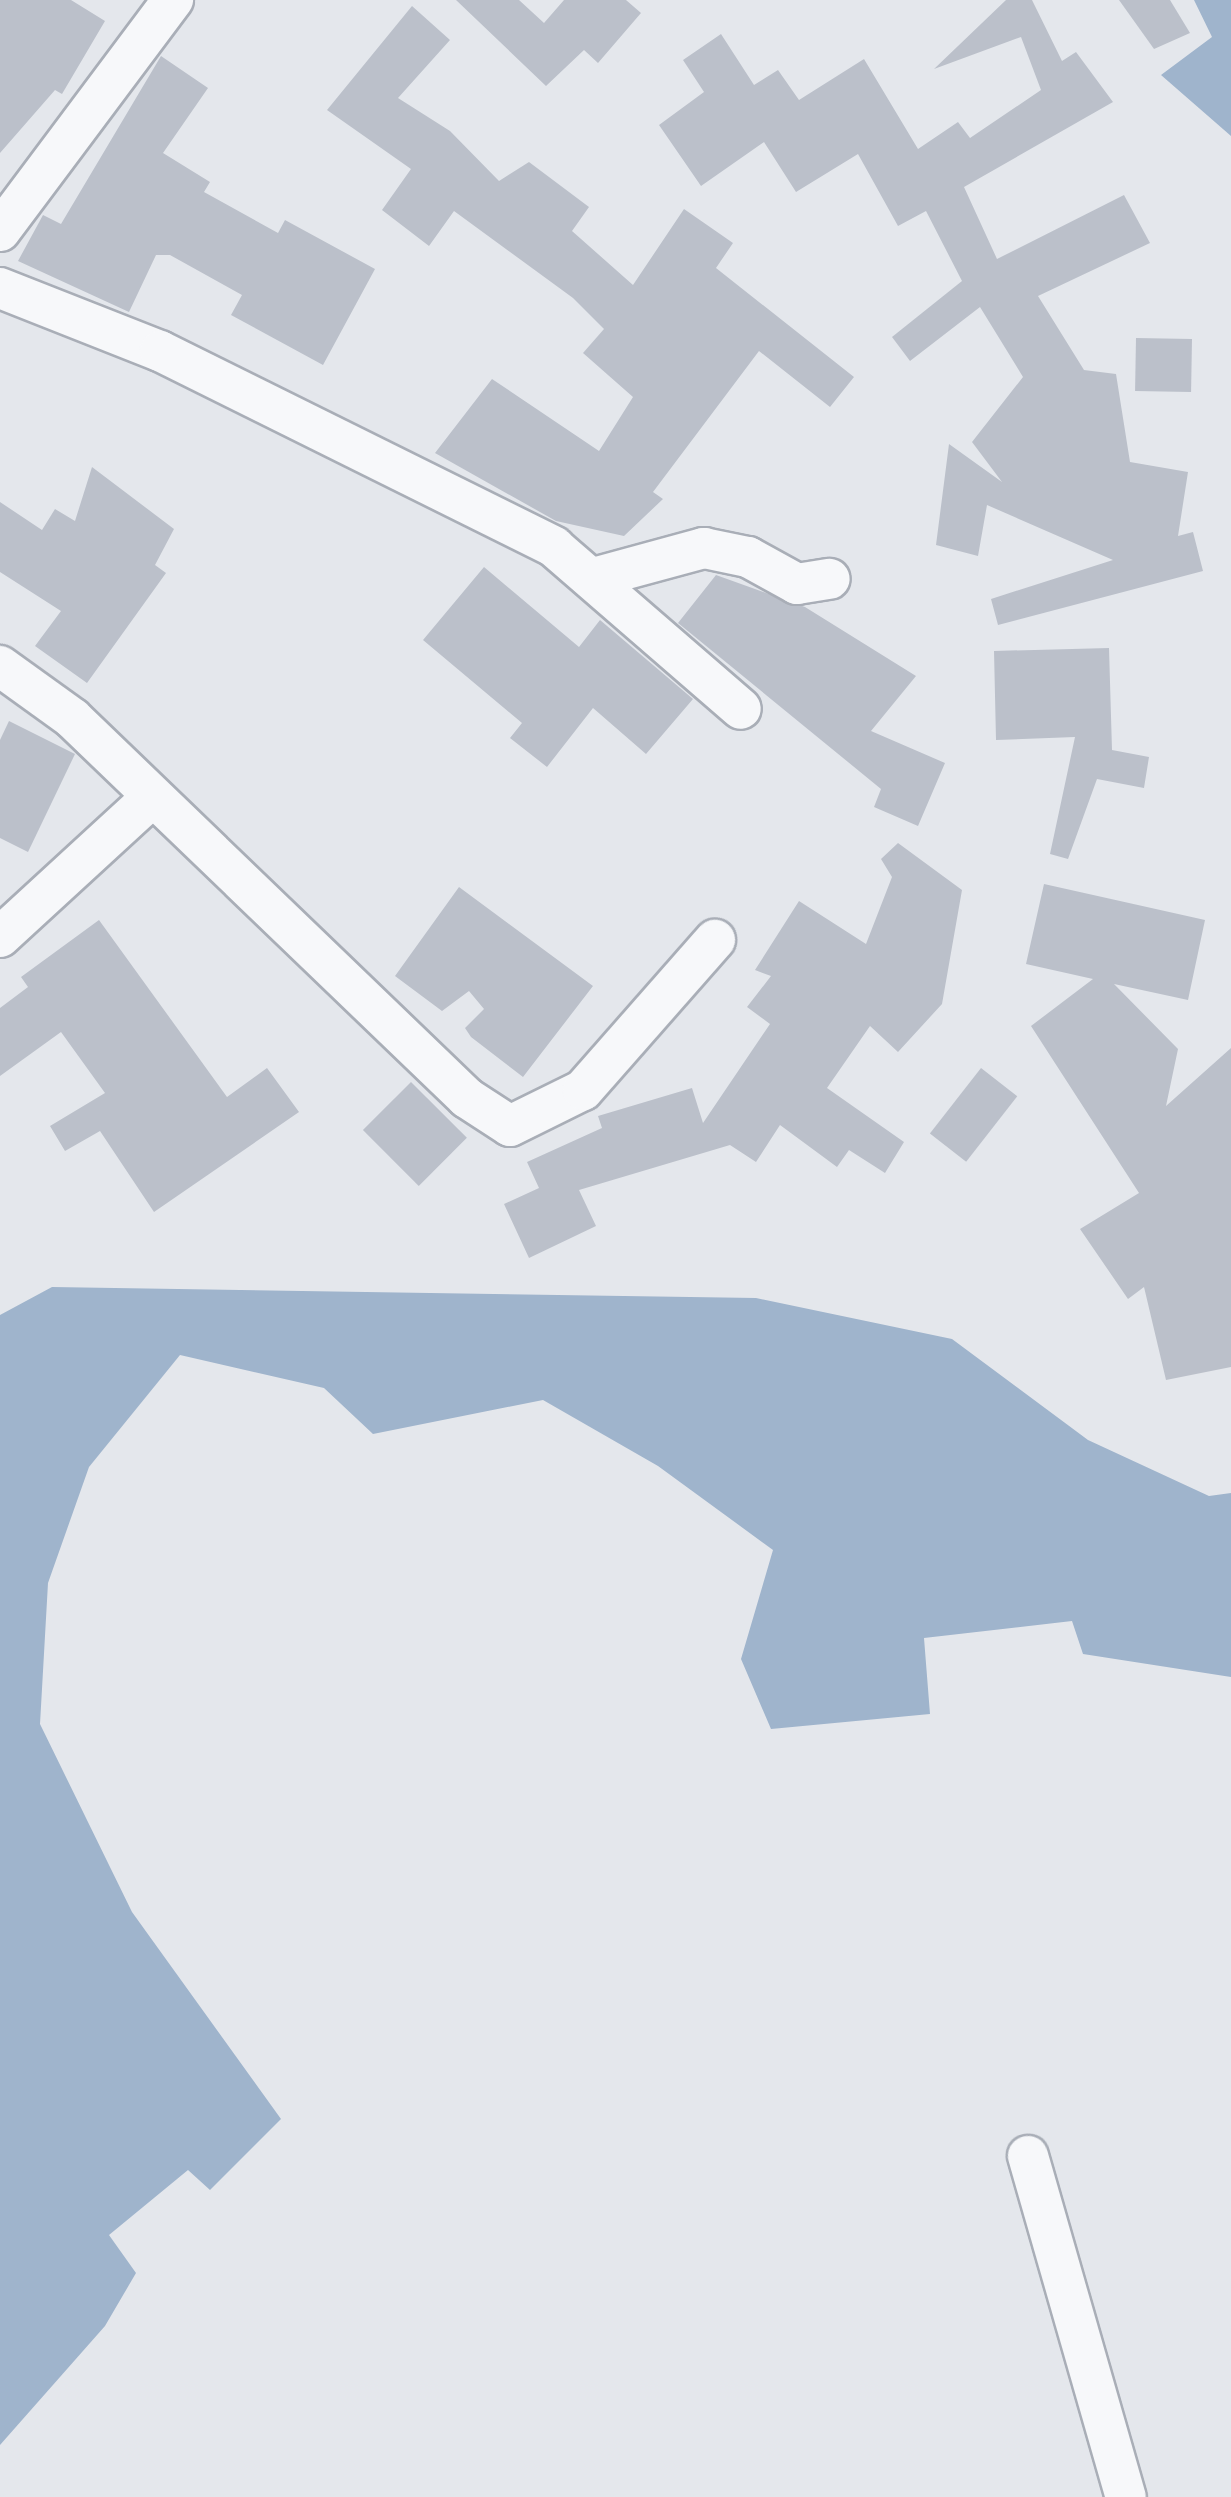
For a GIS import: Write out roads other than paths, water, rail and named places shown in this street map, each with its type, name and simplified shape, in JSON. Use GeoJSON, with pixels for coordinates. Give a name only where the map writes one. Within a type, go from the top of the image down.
{"type":"FeatureCollection","features":[{"type":"Feature","properties":{"kind":"street"},"geometry":{"type":"LineString","coordinates":[[0,232],[173,0]]}},
{"type":"Feature","properties":{"kind":"street"},"geometry":{"type":"LineString","coordinates":[[0,288],[302,419],[597,577],[741,710]]}},
{"type":"Feature","properties":{"kind":"street"},"geometry":{"type":"LineString","coordinates":[[597,577],[704,548],[748,557],[798,584],[830,580]]}},
{"type":"Feature","properties":{"kind":"street"},"geometry":{"type":"LineString","coordinates":[[0,666],[72,718],[150,799],[467,1098],[510,1126],[583,1090],[715,940]]}},
{"type":"Feature","properties":{"kind":"street"},"geometry":{"type":"LineString","coordinates":[[0,938],[150,799]]}},
{"type":"Feature","properties":{"kind":"street"},"geometry":{"type":"LineString","coordinates":[[1028,2156],[1126,2497]]}},
{"type":"Feature","properties":{"kind":"water"},"geometry":{"type":"Polygon","coordinates":[[[1194,0],[1231,0],[1231,136],[1161,75],[1212,37],[1194,0]]]}},
{"type":"Feature","properties":{"kind":"water"},"geometry":{"type":"Polygon","coordinates":[[[52,1287],[756,1298],[952,1339],[1088,1440],[1209,1496],[1231,1493],[1231,1677],[1083,1654],[1072,1621],[924,1638],[930,1714],[771,1729],[741,1659],[773,1550],[658,1466],[543,1400],[373,1434],[324,1388],[180,1355],[89,1467],[48,1583],[40,1724],[132,1912],[281,2119],[210,2190],[188,2170],[109,2235],[136,2273],[105,2326],[0,2445],[0,1315],[52,1287]]]}}]}
